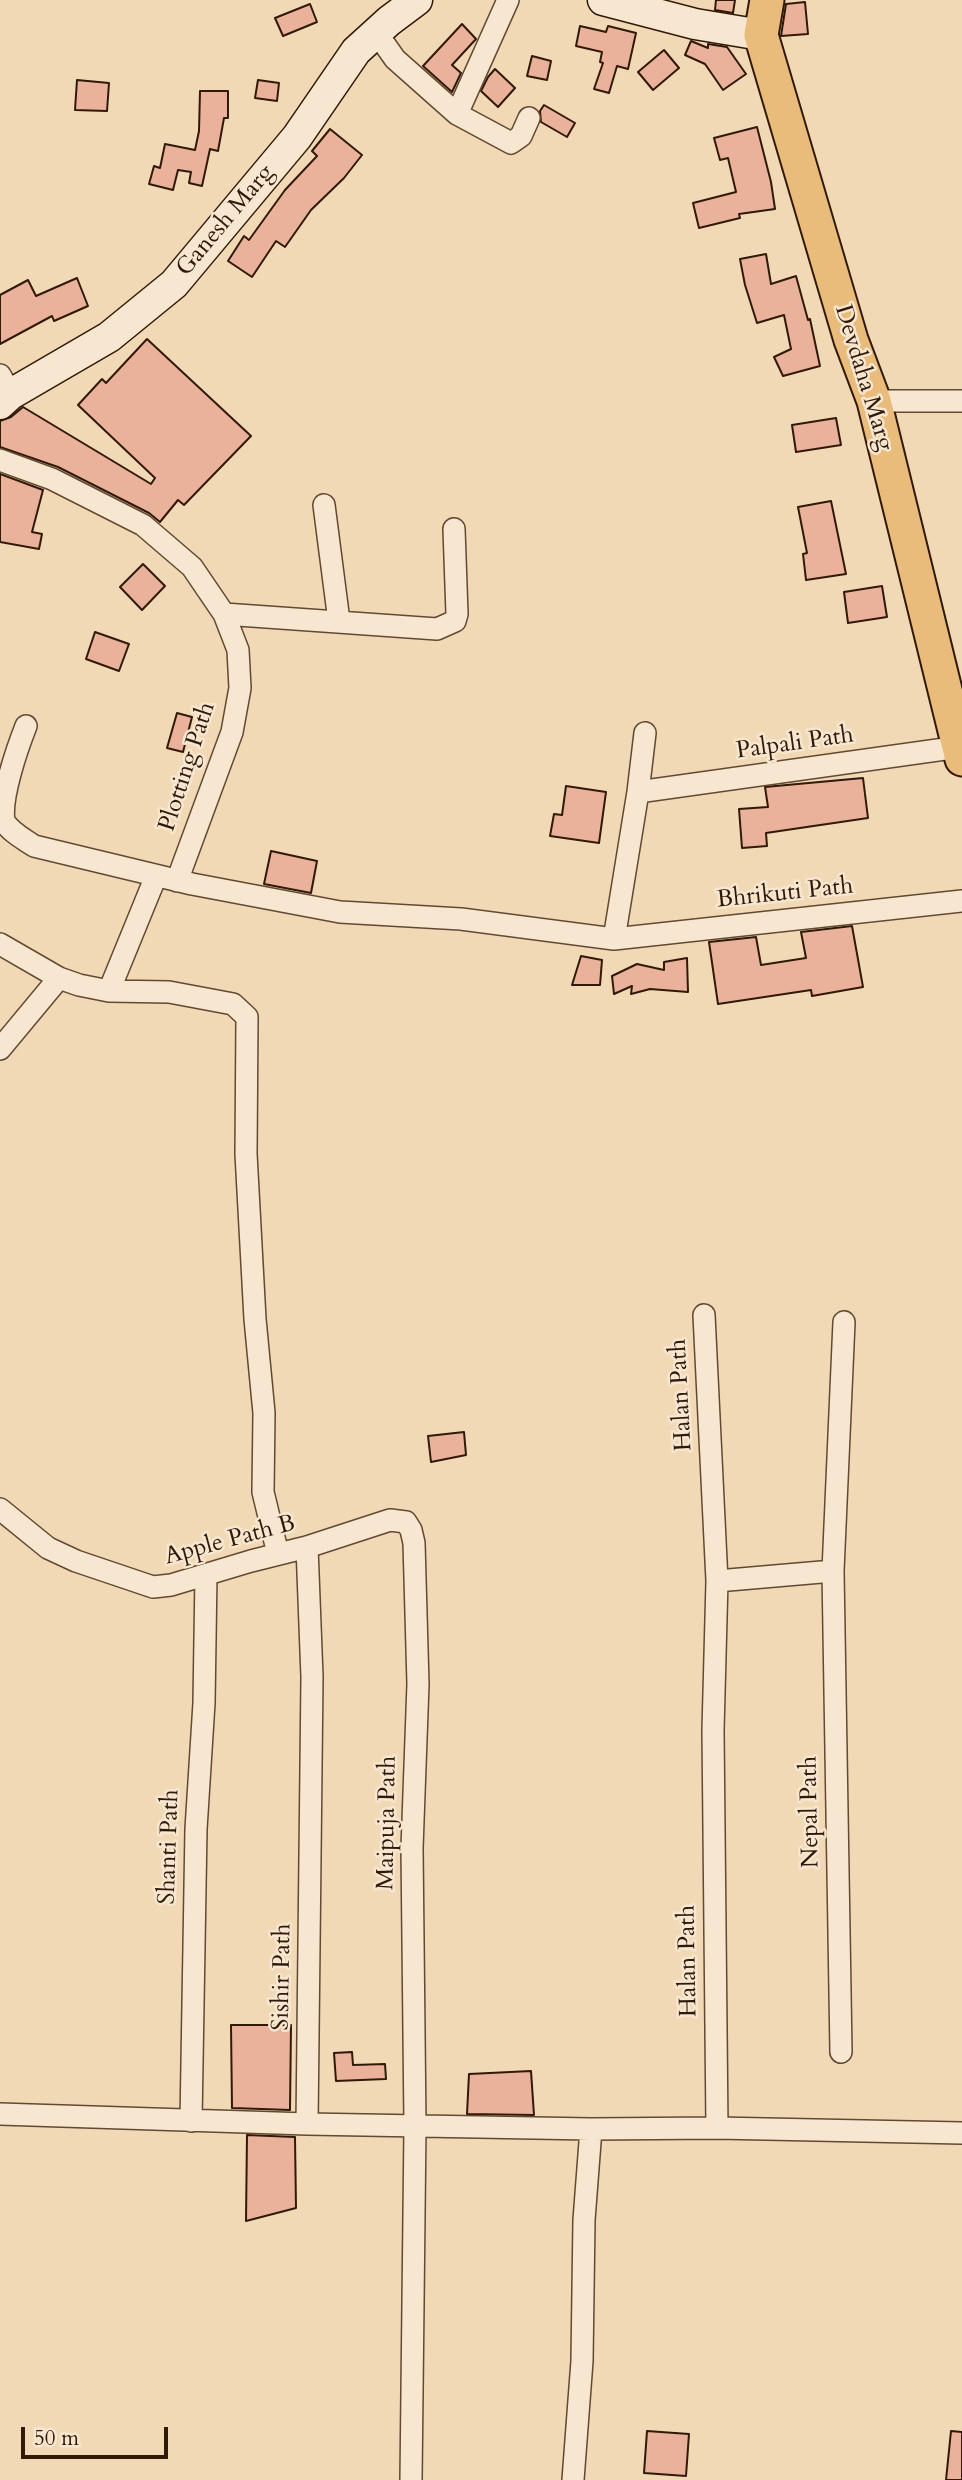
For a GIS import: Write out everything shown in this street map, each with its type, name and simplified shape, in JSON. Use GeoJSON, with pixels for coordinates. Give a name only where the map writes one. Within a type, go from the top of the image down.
{"type":"FeatureCollection","features":[{"type":"Feature","properties":{"kind":"main road","name":"Devdaha Marg"},"geometry":{"type":"LineString","coordinates":[[767,0],[761,35],[851,340],[874,401],[961,753]]}},
{"type":"Feature","properties":{"kind":"street"},"geometry":{"type":"LineString","coordinates":[[457,114],[508,0]]}},
{"type":"Feature","properties":{"kind":"street"},"geometry":{"type":"LineString","coordinates":[[603,0],[695,24],[761,35]]}},
{"type":"Feature","properties":{"kind":"street","name":"Ganesh Marg"},"geometry":{"type":"LineString","coordinates":[[4,391],[109,337],[174,284],[297,137],[356,51],[406,3]]}},
{"type":"Feature","properties":{"kind":"street"},"geometry":{"type":"LineString","coordinates":[[376,32],[395,59],[457,114],[511,143],[521,135],[529,118]]}},
{"type":"Feature","properties":{"kind":"street"},"geometry":{"type":"LineString","coordinates":[[874,401],[962,401]]}},
{"type":"Feature","properties":{"kind":"street","name":"Plotting Path"},"geometry":{"type":"LineString","coordinates":[[0,460],[52,479],[143,525],[192,567],[224,614],[238,650],[240,688],[232,732],[167,878],[109,991]]}},
{"type":"Feature","properties":{"kind":"street"},"geometry":{"type":"LineString","coordinates":[[324,505],[339,621]]}},
{"type":"Feature","properties":{"kind":"street"},"geometry":{"type":"LineString","coordinates":[[224,614],[437,629],[455,621],[457,614],[454,529]]}},
{"type":"Feature","properties":{"kind":"street","name":"Bhrikuti Path"},"geometry":{"type":"LineString","coordinates":[[26,726],[4,786],[1,806],[4,822],[15,834],[34,846],[167,878],[340,912],[461,919],[614,939],[962,901]]}},
{"type":"Feature","properties":{"kind":"street"},"geometry":{"type":"LineString","coordinates":[[614,939],[645,733]]}},
{"type":"Feature","properties":{"kind":"street","name":"Palpali Path"},"geometry":{"type":"LineString","coordinates":[[638,792],[961,753]]}},
{"type":"Feature","properties":{"kind":"street"},"geometry":{"type":"LineString","coordinates":[[0,944],[59,978],[109,991],[182,995],[233,1004],[247,1017],[246,1154],[255,1319],[264,1413],[263,1492],[278,1554]]}},
{"type":"Feature","properties":{"kind":"street"},"geometry":{"type":"LineString","coordinates":[[0,1049],[59,978]]}},
{"type":"Feature","properties":{"kind":"street","name":"Halan Path"},"geometry":{"type":"LineString","coordinates":[[704,1315],[718,1581],[713,1730],[717,2129]]}},
{"type":"Feature","properties":{"kind":"street","name":"Nepal Path"},"geometry":{"type":"LineString","coordinates":[[841,2052],[833,1571],[844,1322]]}},
{"type":"Feature","properties":{"kind":"street","name":"Apple Path B"},"geometry":{"type":"LineString","coordinates":[[0,1508],[48,1548],[118,1577],[153,1587],[171,1585],[307,1547],[390,1520],[406,1522]]}},
{"type":"Feature","properties":{"kind":"street","name":"Maipuja Path"},"geometry":{"type":"LineString","coordinates":[[406,1522],[414,1543],[418,1684],[412,1848],[415,2126],[411,2480]]}},
{"type":"Feature","properties":{"kind":"street","name":"Sishir Path"},"geometry":{"type":"LineString","coordinates":[[307,1547],[312,1677],[307,2124]]}},
{"type":"Feature","properties":{"kind":"street"},"geometry":{"type":"LineString","coordinates":[[718,1581],[833,1571]]}},
{"type":"Feature","properties":{"kind":"street","name":"Shanti Path"},"geometry":{"type":"LineString","coordinates":[[191,2121],[196,1829],[204,1703],[206,1575]]}},
{"type":"Feature","properties":{"kind":"street"},"geometry":{"type":"LineString","coordinates":[[0,2113],[307,2124],[962,2133]]}},
{"type":"Feature","properties":{"kind":"street"},"geometry":{"type":"LineString","coordinates":[[573,2480],[582,2361],[584,2220],[591,2129]]}},
{"type":"Feature","properties":{"kind":"building"},"geometry":{"type":"Polygon","coordinates":[[[716,0],[735,0],[733,13],[715,10],[716,0]]]}},
{"type":"Feature","properties":{"kind":"building"},"geometry":{"type":"Polygon","coordinates":[[[805,2],[808,34],[781,36],[786,4],[805,2]]]}},
{"type":"Feature","properties":{"kind":"building"},"geometry":{"type":"Polygon","coordinates":[[[310,4],[317,22],[283,36],[275,18],[310,4]]]}},
{"type":"Feature","properties":{"kind":"building"},"geometry":{"type":"Polygon","coordinates":[[[462,24],[476,39],[452,65],[461,73],[452,92],[423,66],[462,24]]]}},
{"type":"Feature","properties":{"kind":"building"},"geometry":{"type":"Polygon","coordinates":[[[580,26],[606,32],[608,26],[636,33],[628,69],[617,66],[609,93],[594,89],[603,63],[600,62],[602,52],[576,46],[580,26]]]}},
{"type":"Feature","properties":{"kind":"building"},"geometry":{"type":"Polygon","coordinates":[[[691,41],[708,48],[708,44],[727,47],[746,74],[723,90],[705,64],[685,55],[691,41]]]}},
{"type":"Feature","properties":{"kind":"building"},"geometry":{"type":"Polygon","coordinates":[[[664,50],[679,68],[653,90],[638,72],[664,50]]]}},
{"type":"Feature","properties":{"kind":"building"},"geometry":{"type":"Polygon","coordinates":[[[532,56],[551,61],[547,80],[527,76],[532,56]]]}},
{"type":"Feature","properties":{"kind":"building"},"geometry":{"type":"Polygon","coordinates":[[[495,69],[515,88],[498,107],[481,91],[495,69]]]}},
{"type":"Feature","properties":{"kind":"building"},"geometry":{"type":"Polygon","coordinates":[[[77,80],[109,83],[107,111],[75,110],[77,80]]]}},
{"type":"Feature","properties":{"kind":"building"},"geometry":{"type":"Polygon","coordinates":[[[258,80],[279,83],[277,101],[255,98],[258,80]]]}},
{"type":"Feature","properties":{"kind":"building"},"geometry":{"type":"Polygon","coordinates":[[[200,91],[228,91],[228,118],[224,118],[218,151],[210,149],[202,186],[189,183],[191,172],[178,170],[173,190],[149,184],[154,166],[160,168],[165,144],[195,150],[199,131],[200,91]]]}},
{"type":"Feature","properties":{"kind":"building"},"geometry":{"type":"Polygon","coordinates":[[[544,105],[575,123],[567,137],[541,122],[540,111],[544,105]]]}},
{"type":"Feature","properties":{"kind":"building"},"geometry":{"type":"Polygon","coordinates":[[[757,127],[775,209],[739,214],[740,218],[699,228],[693,203],[736,192],[728,158],[720,160],[714,138],[757,127]]]}},
{"type":"Feature","properties":{"kind":"building"},"geometry":{"type":"Polygon","coordinates":[[[330,129],[362,155],[344,178],[311,210],[285,247],[276,241],[252,277],[228,261],[244,236],[249,240],[285,190],[317,156],[312,151],[330,129]]]}},
{"type":"Feature","properties":{"kind":"building"},"geometry":{"type":"Polygon","coordinates":[[[766,254],[771,284],[796,276],[808,320],[810,319],[820,366],[783,376],[774,357],[791,349],[784,315],[757,323],[740,259],[766,254]]]}},
{"type":"Feature","properties":{"kind":"building"},"geometry":{"type":"Polygon","coordinates":[[[77,278],[88,306],[54,321],[52,316],[0,344],[0,295],[28,280],[36,296],[77,278]]]}},
{"type":"Feature","properties":{"kind":"building"},"geometry":{"type":"Polygon","coordinates":[[[147,339],[251,436],[184,505],[178,500],[160,522],[149,513],[58,467],[0,447],[0,421],[11,417],[23,407],[151,484],[155,478],[78,405],[102,379],[106,383],[147,339]]]}},
{"type":"Feature","properties":{"kind":"building"},"geometry":{"type":"Polygon","coordinates":[[[836,418],[841,445],[796,452],[792,425],[836,418]]]}},
{"type":"Feature","properties":{"kind":"building"},"geometry":{"type":"Polygon","coordinates":[[[0,474],[43,490],[32,532],[42,534],[39,549],[0,542],[0,474]]]}},
{"type":"Feature","properties":{"kind":"building"},"geometry":{"type":"Polygon","coordinates":[[[831,501],[846,574],[806,580],[803,554],[807,553],[798,507],[831,501]]]}},
{"type":"Feature","properties":{"kind":"building"},"geometry":{"type":"Polygon","coordinates":[[[143,564],[165,586],[142,610],[120,587],[143,564]]]}},
{"type":"Feature","properties":{"kind":"building"},"geometry":{"type":"Polygon","coordinates":[[[882,586],[887,617],[848,623],[844,592],[882,586]]]}},
{"type":"Feature","properties":{"kind":"building"},"geometry":{"type":"Polygon","coordinates":[[[95,632],[129,644],[119,671],[86,659],[95,632]]]}},
{"type":"Feature","properties":{"kind":"building"},"geometry":{"type":"Polygon","coordinates":[[[177,713],[192,717],[183,752],[167,748],[177,713]]]}},
{"type":"Feature","properties":{"kind":"building"},"geometry":{"type":"Polygon","coordinates":[[[863,778],[868,818],[766,833],[767,846],[742,848],[739,809],[768,807],[765,787],[863,778]]]}},
{"type":"Feature","properties":{"kind":"building"},"geometry":{"type":"Polygon","coordinates":[[[566,786],[606,792],[599,843],[550,836],[554,814],[562,815],[566,786]]]}},
{"type":"Feature","properties":{"kind":"building"},"geometry":{"type":"Polygon","coordinates":[[[271,851],[317,861],[311,893],[264,884],[271,851]]]}},
{"type":"Feature","properties":{"kind":"building"},"geometry":{"type":"Polygon","coordinates":[[[852,926],[863,987],[812,996],[811,990],[718,1004],[709,942],[756,937],[761,965],[806,958],[801,932],[852,926]]]}},
{"type":"Feature","properties":{"kind":"building"},"geometry":{"type":"Polygon","coordinates":[[[581,956],[602,960],[600,985],[572,985],[581,956]]]}},
{"type":"Feature","properties":{"kind":"building"},"geometry":{"type":"Polygon","coordinates":[[[687,958],[688,992],[650,989],[631,994],[632,986],[614,994],[612,976],[637,964],[664,970],[664,962],[687,958]]]}},
{"type":"Feature","properties":{"kind":"building"},"geometry":{"type":"Polygon","coordinates":[[[464,1432],[466,1455],[431,1462],[428,1436],[464,1432]]]}},
{"type":"Feature","properties":{"kind":"building"},"geometry":{"type":"Polygon","coordinates":[[[231,2025],[291,2025],[290,2110],[232,2108],[231,2025]]]}},
{"type":"Feature","properties":{"kind":"building"},"geometry":{"type":"Polygon","coordinates":[[[352,2052],[353,2065],[385,2064],[386,2079],[336,2081],[334,2053],[352,2052]]]}},
{"type":"Feature","properties":{"kind":"building"},"geometry":{"type":"Polygon","coordinates":[[[531,2071],[534,2115],[467,2114],[469,2074],[531,2071]]]}},
{"type":"Feature","properties":{"kind":"building"},"geometry":{"type":"Polygon","coordinates":[[[247,2135],[295,2137],[296,2208],[246,2221],[247,2135]]]}},
{"type":"Feature","properties":{"kind":"building"},"geometry":{"type":"Polygon","coordinates":[[[647,2431],[689,2434],[686,2476],[644,2473],[647,2431]]]}},
{"type":"Feature","properties":{"kind":"building"},"geometry":{"type":"Polygon","coordinates":[[[951,2431],[962,2432],[962,2480],[946,2480],[951,2431]]]}}]}
